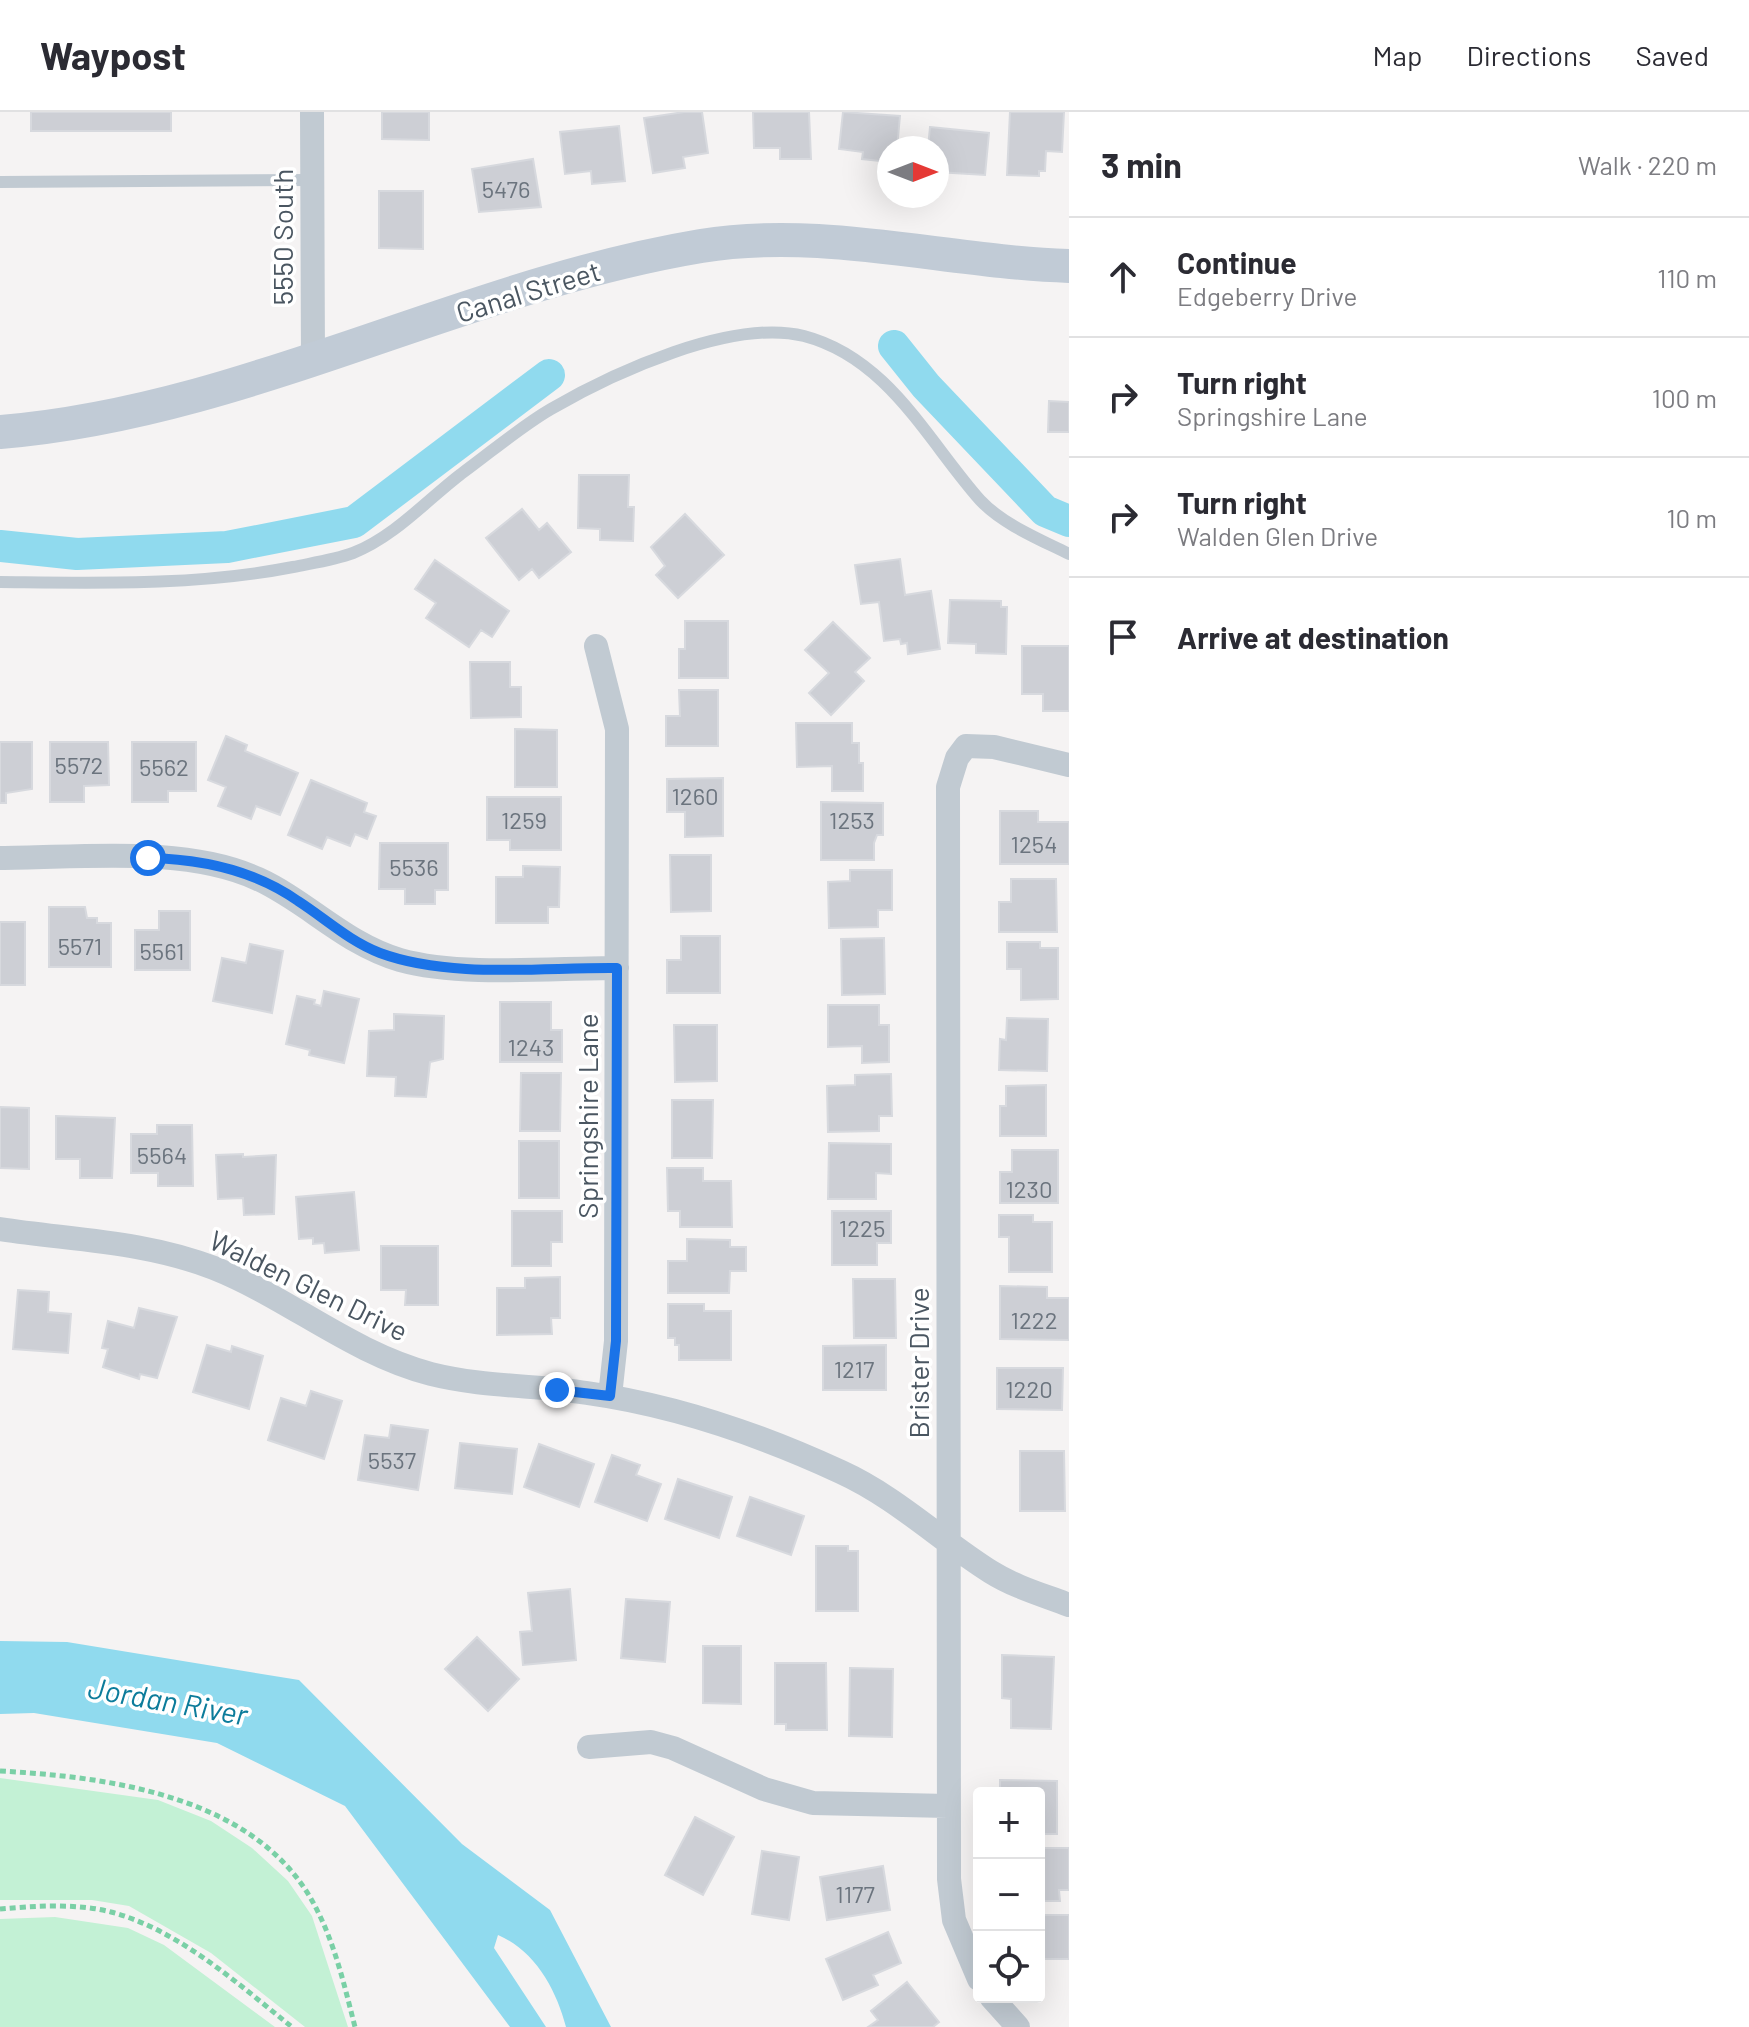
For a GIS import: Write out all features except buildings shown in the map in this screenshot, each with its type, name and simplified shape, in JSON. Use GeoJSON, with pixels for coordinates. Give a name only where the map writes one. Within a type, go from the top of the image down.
{"type":"FeatureCollection","features":[{"type":"Feature","properties":{"kind":"street","name":"5550 South"},"geometry":{"type":"LineString","coordinates":[[312,112],[313,361]]}},
{"type":"Feature","properties":{"kind":"street","name":"Canal Street"},"geometry":{"type":"LineString","coordinates":[[0,432],[91,421],[145,409],[313,361],[533,289],[638,259],[704,246],[788,239],[1069,266]]}},
{"type":"Feature","properties":{"kind":"street","name":"Springshire Lane"},"geometry":{"type":"LineString","coordinates":[[596,646],[617,729],[616,1341],[610,1396]]}},
{"type":"Feature","properties":{"kind":"street","name":"Brister Drive"},"geometry":{"type":"LineString","coordinates":[[973,1965],[954,1920],[949,1879],[948,803],[951,772],[966,746],[994,747],[1069,765]]}},
{"type":"Feature","properties":{"kind":"street"},"geometry":{"type":"LineString","coordinates":[[0,858],[162,858],[204,863],[255,877],[299,901],[355,941],[402,960],[451,968],[617,968]]}},
{"type":"Feature","properties":{"kind":"street","name":"Walden Glen Drive"},"geometry":{"type":"LineString","coordinates":[[0,1229],[135,1245],[212,1267],[275,1297],[364,1349],[428,1373],[492,1385],[610,1396],[701,1420],[842,1472],[885,1496],[948,1544],[1009,1582],[1069,1605]]}},
{"type":"Feature","properties":{"kind":"street"},"geometry":{"type":"LineString","coordinates":[[589,1747],[627,1742],[662,1745],[764,1789],[813,1803],[948,1806]]}},
{"type":"Feature","properties":{"kind":"street"},"geometry":{"type":"LineString","coordinates":[[996,2003],[1018,2027]]}},
{"type":"Feature","properties":{"kind":"lane"},"geometry":{"type":"LineString","coordinates":[[0,182],[312,180]]}},
{"type":"Feature","properties":{"kind":"lane"},"geometry":{"type":"LineString","coordinates":[[0,582],[145,583],[235,578],[353,553],[396,527],[550,410],[695,344],[750,332],[804,336],[841,351],[882,379],[983,503],[1029,534],[1069,554]]}},
{"type":"Feature","properties":{"kind":"path"},"geometry":{"type":"LineString","coordinates":[[0,1771],[119,1784],[191,1805],[234,1823],[290,1872],[317,1909],[337,1960],[355,2027]]}},
{"type":"Feature","properties":{"kind":"path"},"geometry":{"type":"LineString","coordinates":[[0,1909],[109,1911],[150,1926],[190,1950],[292,2027]]}},
{"type":"Feature","properties":{"kind":"green space"},"geometry":{"type":"Polygon","coordinates":[[[0,1778],[158,1800],[211,1821],[252,1848],[288,1881],[312,1916],[348,2027],[305,2027],[211,1953],[129,1906],[92,1900],[0,1900],[0,1778]]]}},
{"type":"Feature","properties":{"kind":"green space"},"geometry":{"type":"Polygon","coordinates":[[[55,1917],[128,1928],[164,1945],[275,2027],[0,2027],[0,1919],[55,1917]]]}},
{"type":"Feature","properties":{"kind":"water","name":"Jordan River"},"geometry":{"type":"Polygon","coordinates":[[[0,1641],[67,1642],[299,1680],[462,1844],[550,1910],[611,2027],[566,2027],[550,1985],[542,1973],[523,1951],[498,1935],[494,1948],[546,2027],[510,2027],[345,1806],[217,1743],[34,1713],[0,1714],[0,1641]]]}},
{"type":"Feature","properties":{"kind":"waterway"},"geometry":{"type":"LineString","coordinates":[[894,346],[926,386],[1045,511],[1069,521]]}},
{"type":"Feature","properties":{"kind":"waterway"},"geometry":{"type":"LineString","coordinates":[[0,546],[77,554],[227,547],[354,522],[549,375]]}},
{"type":"Feature","properties":{"kind":"route"},"geometry":{"type":"LineString","coordinates":[[148,858],[204,863],[255,877],[299,901],[334,929],[355,941],[402,960],[451,968],[617,968],[616,1341],[610,1396],[557,1390]]}}]}
